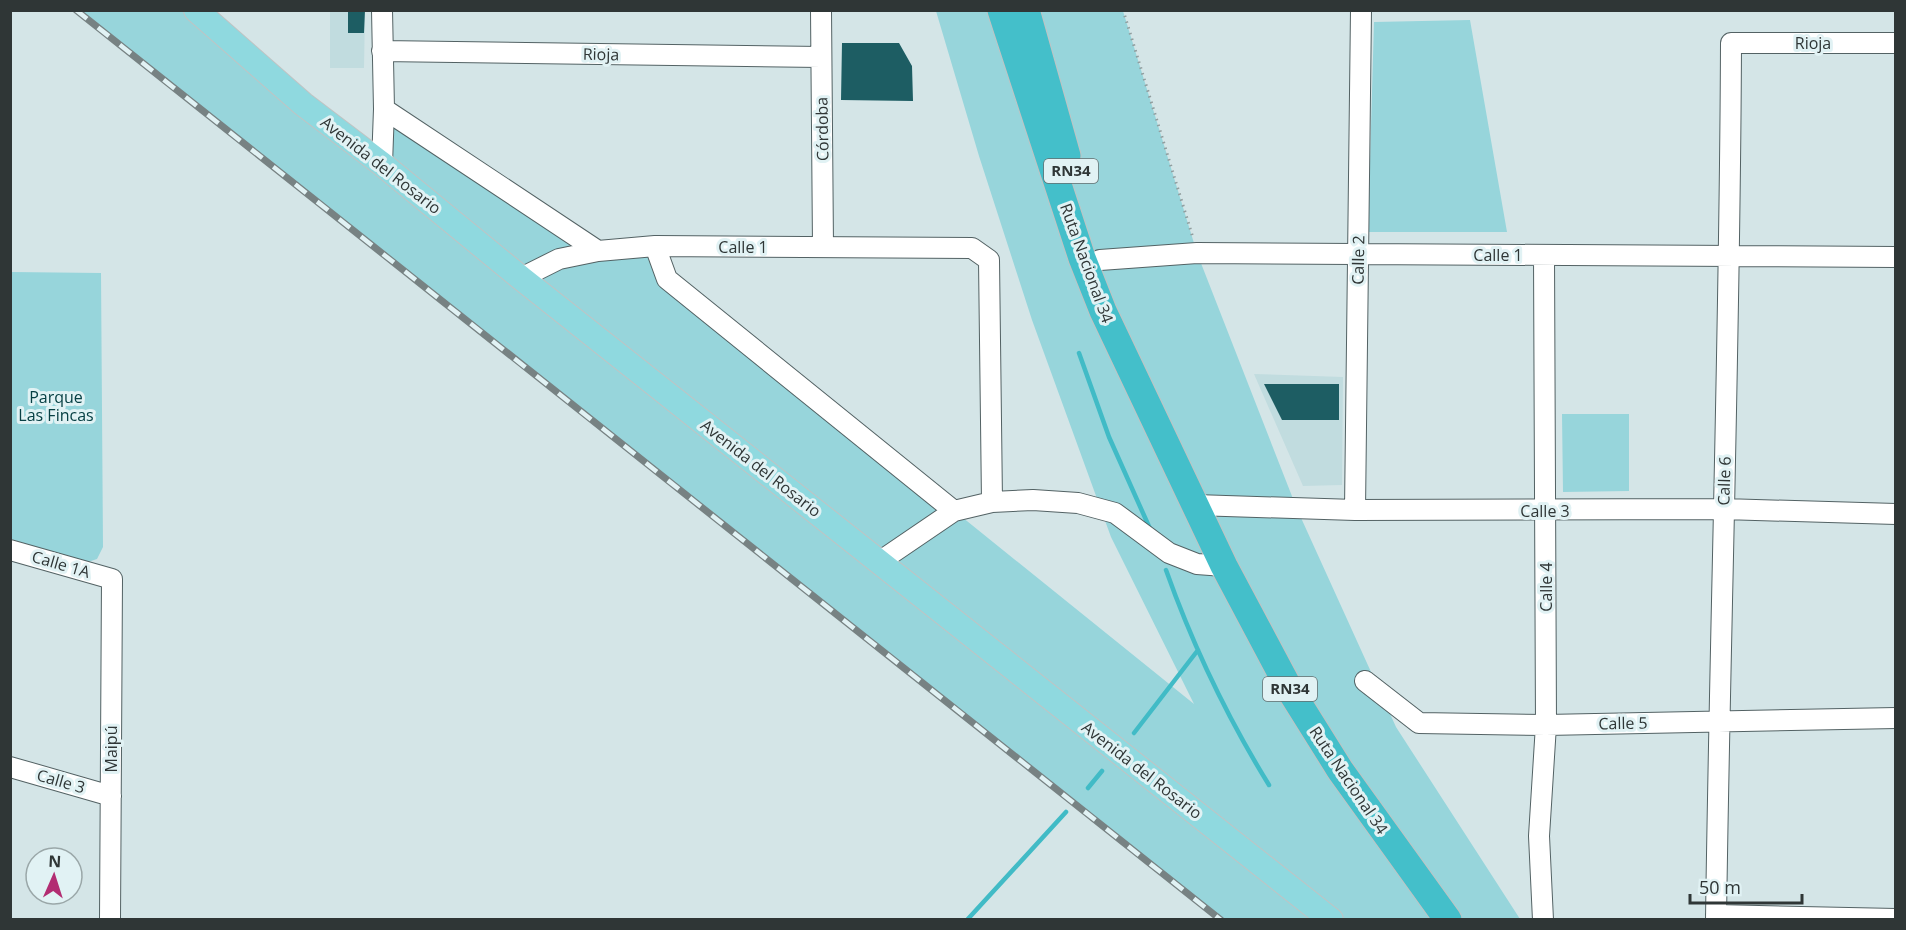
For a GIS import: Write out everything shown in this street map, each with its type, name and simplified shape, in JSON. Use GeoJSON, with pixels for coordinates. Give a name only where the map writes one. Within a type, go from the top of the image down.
{"type":"FeatureCollection","features":[{"type":"Feature","properties":{"kind":"highway","name":"Ruta Nacional 34"},"geometry":{"type":"LineString","coordinates":[[1001,10],[1082,258],[1103,311],[1224,566],[1285,680],[1340,770],[1448,920]]}},
{"type":"Feature","properties":{"kind":"highway","name":"Ruta Nacional 34"},"geometry":{"type":"LineString","coordinates":[[1026,10],[1070,167],[1100,260],[1164,441]]}},
{"type":"Feature","properties":{"kind":"highway","name":"RN34"},"geometry":{"type":"LineString","coordinates":[[1031,10],[1047,81]]}},
{"type":"Feature","properties":{"kind":"main road","name":"Avenida del Rosario"},"geometry":{"type":"LineString","coordinates":[[196,10],[286,90],[1331,920]]}},
{"type":"Feature","properties":{"kind":"street"},"geometry":{"type":"LineString","coordinates":[[382,10],[384,109],[382,164]]}},
{"type":"Feature","properties":{"kind":"street","name":"Córdoba"},"geometry":{"type":"LineString","coordinates":[[821,10],[823,247]]}},
{"type":"Feature","properties":{"kind":"street","name":"Calle 2"},"geometry":{"type":"LineString","coordinates":[[1355,510],[1361,10]]}},
{"type":"Feature","properties":{"kind":"street","name":"Rioja"},"geometry":{"type":"LineString","coordinates":[[1731,43],[1896,43]]}},
{"type":"Feature","properties":{"kind":"street","name":"Calle 6"},"geometry":{"type":"LineString","coordinates":[[1716,917],[1730,256],[1731,43]]}},
{"type":"Feature","properties":{"kind":"street","name":"Rioja"},"geometry":{"type":"LineString","coordinates":[[382,51],[821,57]]}},
{"type":"Feature","properties":{"kind":"street"},"geometry":{"type":"LineString","coordinates":[[384,109],[598,250]]}},
{"type":"Feature","properties":{"kind":"street"},"geometry":{"type":"LineString","coordinates":[[655,246],[668,279],[954,510]]}},
{"type":"Feature","properties":{"kind":"street","name":"Calle 1"},"geometry":{"type":"LineString","coordinates":[[521,278],[559,259],[598,250],[655,246],[972,248],[989,260],[992,502]]}},
{"type":"Feature","properties":{"kind":"street","name":"Calle 1"},"geometry":{"type":"LineString","coordinates":[[1100,260],[1197,253],[1896,257]]}},
{"type":"Feature","properties":{"kind":"street","name":"Calle 4"},"geometry":{"type":"LineString","coordinates":[[1543,920],[1539,836],[1546,725],[1544,255]]}},
{"type":"Feature","properties":{"kind":"street"},"geometry":{"type":"LineString","coordinates":[[879,562],[954,510],[992,502],[1033,500],[1078,503],[1114,513],[1169,553],[1197,564],[1224,566]]}},
{"type":"Feature","properties":{"kind":"street","name":"Calle 3"},"geometry":{"type":"LineString","coordinates":[[1195,505],[1355,510],[1723,509],[1896,514]]}},
{"type":"Feature","properties":{"kind":"street","name":"Calle 1A"},"geometry":{"type":"LineString","coordinates":[[10,550],[112,579]]}},
{"type":"Feature","properties":{"kind":"street","name":"Maipú"},"geometry":{"type":"LineString","coordinates":[[110,920],[112,579]]}},
{"type":"Feature","properties":{"kind":"street","name":"Calle 5"},"geometry":{"type":"LineString","coordinates":[[1365,681],[1419,723],[1546,725],[1896,718]]}},
{"type":"Feature","properties":{"kind":"street","name":"Calle 3"},"geometry":{"type":"LineString","coordinates":[[10,767],[111,795]]}},
{"type":"Feature","properties":{"kind":"street"},"geometry":{"type":"LineString","coordinates":[[1716,917],[1896,919]]}},
{"type":"Feature","properties":{"kind":"path"},"geometry":{"type":"LineString","coordinates":[[1123,10],[1197,253]]}},
{"type":"Feature","properties":{"kind":"shaded area"},"geometry":{"type":"Polygon","coordinates":[[[330,11],[365,11],[364,68],[330,68],[330,11]]]}},
{"type":"Feature","properties":{"kind":"shaded area"},"geometry":{"type":"Polygon","coordinates":[[[1254,374],[1343,377],[1342,485],[1303,486],[1254,374]]]}},
{"type":"Feature","properties":{"kind":"green space"},"geometry":{"type":"Polygon","coordinates":[[[76,11],[196,11],[381,164],[384,109],[598,250],[655,246],[668,280],[1194,704],[1111,537],[1032,320],[979,156],[936,11],[1123,11],[1197,253],[1297,509],[1396,727],[1520,919],[1221,919],[76,11]]]}},
{"type":"Feature","properties":{"kind":"green space"},"geometry":{"type":"Polygon","coordinates":[[[1470,20],[1507,232],[1368,232],[1374,22],[1470,20]]]}},
{"type":"Feature","properties":{"kind":"green space","name":"Parque Las Fincas"},"geometry":{"type":"Polygon","coordinates":[[[11,272],[101,273],[103,547],[97,559],[85,563],[11,539],[11,272]]]}},
{"type":"Feature","properties":{"kind":"green space"},"geometry":{"type":"Polygon","coordinates":[[[1562,414],[1629,414],[1629,491],[1563,492],[1562,414]]]}},
{"type":"Feature","properties":{"kind":"building"},"geometry":{"type":"Polygon","coordinates":[[[348,10],[365,10],[364,33],[348,33],[348,10]]]}},
{"type":"Feature","properties":{"kind":"building"},"geometry":{"type":"Polygon","coordinates":[[[842,43],[899,43],[912,66],[913,101],[841,100],[842,43]]]}},
{"type":"Feature","properties":{"kind":"building"},"geometry":{"type":"Polygon","coordinates":[[[1264,384],[1339,384],[1339,420],[1282,420],[1264,384]]]}},
{"type":"Feature","properties":{"kind":"waterway"},"geometry":{"type":"LineString","coordinates":[[1079,353],[1109,437],[1151,531]]}},
{"type":"Feature","properties":{"kind":"waterway"},"geometry":{"type":"LineString","coordinates":[[1166,570],[1212,680],[1269,785]]}},
{"type":"Feature","properties":{"kind":"waterway"},"geometry":{"type":"LineString","coordinates":[[1134,733],[1198,650]]}},
{"type":"Feature","properties":{"kind":"waterway"},"geometry":{"type":"LineString","coordinates":[[1088,788],[1102,771]]}},
{"type":"Feature","properties":{"kind":"waterway"},"geometry":{"type":"LineString","coordinates":[[967,920],[1066,812]]}},
{"type":"Feature","properties":{"kind":"railway"},"geometry":{"type":"LineString","coordinates":[[76,10],[1221,920]]}}]}
